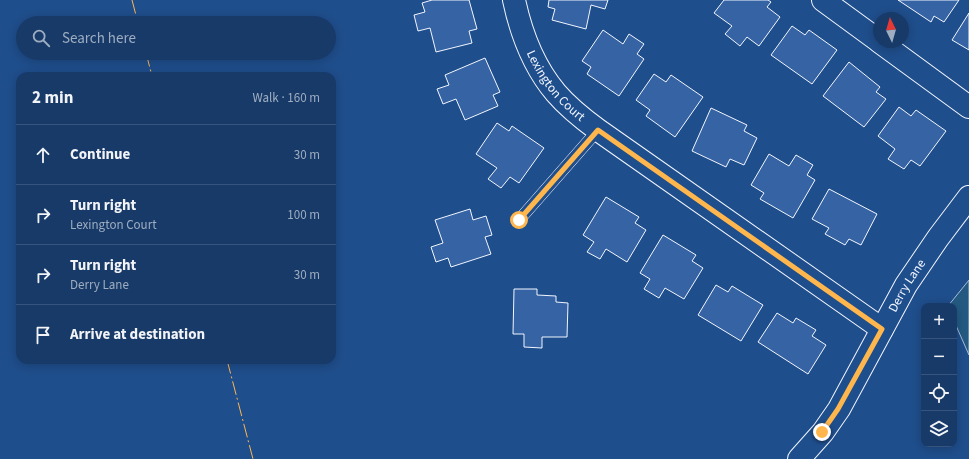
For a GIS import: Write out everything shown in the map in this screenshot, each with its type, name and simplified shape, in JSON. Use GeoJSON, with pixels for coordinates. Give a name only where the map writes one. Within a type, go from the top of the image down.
{"type":"FeatureCollection","features":[{"type":"Feature","properties":{"kind":"street","name":"Lexington Court"},"geometry":{"type":"LineString","coordinates":[[514,0],[518,18],[528,45],[540,70],[556,93],[577,114],[882,329]]}},
{"type":"Feature","properties":{"kind":"street"},"geometry":{"type":"LineString","coordinates":[[823,0],[873,37]]}},
{"type":"Feature","properties":{"kind":"street"},"geometry":{"type":"LineString","coordinates":[[888,48],[969,107]]}},
{"type":"Feature","properties":{"kind":"street","name":"Derry Lane"},"geometry":{"type":"LineString","coordinates":[[799,459],[822,432],[838,409],[906,285],[938,238],[969,197]]}},
{"type":"Feature","properties":{"kind":"lane"},"geometry":{"type":"LineString","coordinates":[[519,220],[598,130]]}},
{"type":"Feature","properties":{"kind":"shaded area"},"geometry":{"type":"Polygon","coordinates":[[[969,280],[969,355],[957,328],[957,303],[950,303],[969,280]]]}},
{"type":"Feature","properties":{"kind":"building"},"geometry":{"type":"Polygon","coordinates":[[[432,0],[469,0],[477,29],[469,31],[472,43],[436,52],[430,28],[418,31],[414,15],[425,12],[422,3],[432,0]]]}},
{"type":"Feature","properties":{"kind":"building"},"geometry":{"type":"Polygon","coordinates":[[[549,0],[608,0],[605,9],[591,5],[586,29],[552,20],[555,9],[548,7],[549,0]]]}},
{"type":"Feature","properties":{"kind":"building"},"geometry":{"type":"Polygon","coordinates":[[[724,0],[768,0],[771,2],[767,7],[780,17],[759,46],[747,37],[740,46],[725,34],[732,26],[714,13],[724,0]]]}},
{"type":"Feature","properties":{"kind":"building"},"geometry":{"type":"Polygon","coordinates":[[[898,0],[959,0],[944,22],[934,16],[931,22],[898,0]]]}},
{"type":"Feature","properties":{"kind":"building"},"geometry":{"type":"Polygon","coordinates":[[[969,13],[969,50],[952,40],[969,13]]]}},
{"type":"Feature","properties":{"kind":"building"},"geometry":{"type":"Polygon","coordinates":[[[792,26],[805,35],[809,30],[837,50],[812,84],[771,55],[792,26]]]}},
{"type":"Feature","properties":{"kind":"building"},"geometry":{"type":"Polygon","coordinates":[[[603,30],[623,44],[629,34],[644,44],[637,54],[644,59],[619,96],[587,74],[591,67],[582,61],[603,30]]]}},
{"type":"Feature","properties":{"kind":"building"},"geometry":{"type":"Polygon","coordinates":[[[485,58],[500,92],[493,95],[498,106],[465,120],[456,99],[443,104],[437,89],[449,85],[445,75],[485,58]]]}},
{"type":"Feature","properties":{"kind":"building"},"geometry":{"type":"Polygon","coordinates":[[[849,62],[880,87],[876,92],[886,99],[864,127],[823,96],[849,62]]]}},
{"type":"Feature","properties":{"kind":"building"},"geometry":{"type":"Polygon","coordinates":[[[654,74],[666,82],[671,75],[703,97],[675,137],[646,116],[650,110],[636,100],[654,74]]]}},
{"type":"Feature","properties":{"kind":"building"},"geometry":{"type":"Polygon","coordinates":[[[899,107],[911,116],[916,110],[946,131],[920,166],[911,160],[904,169],[888,159],[895,149],[878,136],[899,107]]]}},
{"type":"Feature","properties":{"kind":"building"},"geometry":{"type":"Polygon","coordinates":[[[711,108],[747,125],[744,131],[757,138],[744,165],[730,159],[726,167],[692,151],[711,108]]]}},
{"type":"Feature","properties":{"kind":"building"},"geometry":{"type":"Polygon","coordinates":[[[497,123],[509,131],[512,126],[544,148],[519,183],[510,177],[501,188],[488,179],[497,168],[476,154],[497,123]]]}},
{"type":"Feature","properties":{"kind":"building"},"geometry":{"type":"Polygon","coordinates":[[[769,154],[789,166],[796,155],[813,165],[807,175],[815,180],[793,218],[760,199],[764,193],[751,185],[769,154]]]}},
{"type":"Feature","properties":{"kind":"building"},"geometry":{"type":"Polygon","coordinates":[[[829,189],[877,214],[861,245],[849,239],[845,245],[825,234],[829,228],[812,219],[829,189]]]}},
{"type":"Feature","properties":{"kind":"building"},"geometry":{"type":"Polygon","coordinates":[[[606,197],[639,217],[635,223],[646,230],[627,262],[606,249],[600,259],[587,252],[594,242],[583,235],[606,197]]]}},
{"type":"Feature","properties":{"kind":"building"},"geometry":{"type":"Polygon","coordinates":[[[470,209],[473,220],[486,216],[492,235],[485,237],[491,254],[451,267],[448,258],[436,262],[431,247],[443,243],[435,220],[470,209]]]}},
{"type":"Feature","properties":{"kind":"building"},"geometry":{"type":"Polygon","coordinates":[[[663,235],[696,255],[692,261],[703,268],[684,299],[665,288],[659,298],[644,289],[650,279],[640,273],[663,235]]]}},
{"type":"Feature","properties":{"kind":"building"},"geometry":{"type":"Polygon","coordinates":[[[716,285],[728,292],[732,286],[763,305],[741,341],[698,315],[716,285]]]}},
{"type":"Feature","properties":{"kind":"building"},"geometry":{"type":"Polygon","coordinates":[[[514,289],[537,289],[537,295],[556,296],[556,302],[568,303],[567,337],[542,337],[542,348],[524,347],[524,334],[513,334],[514,289]]]}},
{"type":"Feature","properties":{"kind":"building"},"geometry":{"type":"Polygon","coordinates":[[[777,313],[793,323],[796,318],[816,330],[812,336],[826,345],[808,374],[758,342],[777,313]]]}},
{"type":"Feature","properties":{"kind":"power"},"geometry":{"type":"LineString","coordinates":[[132,0],[136,16]]}},
{"type":"Feature","properties":{"kind":"power"},"geometry":{"type":"LineString","coordinates":[[148,60],[151,72]]}},
{"type":"Feature","properties":{"kind":"power"},"geometry":{"type":"LineString","coordinates":[[228,364],[253,459]]}},
{"type":"Feature","properties":{"kind":"route"},"geometry":{"type":"LineString","coordinates":[[519,220],[598,130],[882,329],[838,409],[822,432]]}}]}
